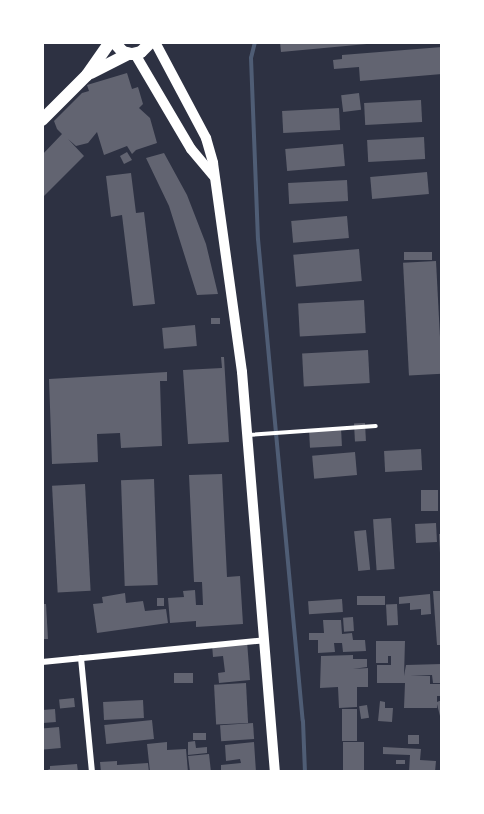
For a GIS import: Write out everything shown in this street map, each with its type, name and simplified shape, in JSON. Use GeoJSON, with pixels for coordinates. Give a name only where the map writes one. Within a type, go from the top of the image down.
{"type":"FeatureCollection","features":[{"type":"Feature","properties":{"kind":"main road"},"geometry":{"type":"LineString","coordinates":[[42,120],[87,75],[112,42],[119,49],[132,54],[190,149],[214,176]]}},
{"type":"Feature","properties":{"kind":"main road"},"geometry":{"type":"LineString","coordinates":[[87,75],[147,49],[153,42],[206,138],[214,176],[242,372],[275,772]]}},
{"type":"Feature","properties":{"kind":"street"},"geometry":{"type":"LineString","coordinates":[[42,662],[265,640]]}},
{"type":"Feature","properties":{"kind":"street"},"geometry":{"type":"LineString","coordinates":[[81,658],[92,772]]}},
{"type":"Feature","properties":{"kind":"lane"},"geometry":{"type":"LineString","coordinates":[[247,435],[376,426]]}},
{"type":"Feature","properties":{"kind":"building"},"geometry":{"type":"Polygon","coordinates":[[[280,42],[367,42],[367,44],[281,52],[280,42]]]}},
{"type":"Feature","properties":{"kind":"building"},"geometry":{"type":"Polygon","coordinates":[[[442,47],[442,74],[360,81],[359,67],[334,69],[333,60],[342,59],[342,55],[442,47]]]}},
{"type":"Feature","properties":{"kind":"building"},"geometry":{"type":"Polygon","coordinates":[[[127,73],[132,89],[138,87],[143,104],[139,108],[150,118],[157,143],[136,150],[132,154],[127,146],[104,155],[97,132],[88,143],[76,146],[68,139],[84,156],[42,198],[42,155],[62,134],[54,121],[82,93],[89,91],[87,85],[127,73]]]}},
{"type":"Feature","properties":{"kind":"building"},"geometry":{"type":"Polygon","coordinates":[[[359,93],[361,110],[343,112],[341,95],[359,93]]]}},
{"type":"Feature","properties":{"kind":"building"},"geometry":{"type":"Polygon","coordinates":[[[421,100],[422,122],[365,125],[364,103],[421,100]]]}},
{"type":"Feature","properties":{"kind":"building"},"geometry":{"type":"Polygon","coordinates":[[[339,108],[340,130],[283,133],[282,111],[339,108]]]}},
{"type":"Feature","properties":{"kind":"building"},"geometry":{"type":"Polygon","coordinates":[[[424,137],[425,159],[368,162],[367,140],[424,137]]]}},
{"type":"Feature","properties":{"kind":"building"},"geometry":{"type":"Polygon","coordinates":[[[343,144],[345,166],[287,171],[285,149],[343,144]]]}},
{"type":"Feature","properties":{"kind":"building"},"geometry":{"type":"Polygon","coordinates":[[[127,152],[132,160],[124,164],[120,156],[127,152]]]}},
{"type":"Feature","properties":{"kind":"building"},"geometry":{"type":"Polygon","coordinates":[[[164,153],[187,195],[206,244],[218,294],[197,295],[169,206],[146,158],[164,153]]]}},
{"type":"Feature","properties":{"kind":"building"},"geometry":{"type":"Polygon","coordinates":[[[427,172],[429,194],[372,199],[370,177],[427,172]]]}},
{"type":"Feature","properties":{"kind":"building"},"geometry":{"type":"Polygon","coordinates":[[[131,173],[136,213],[144,212],[155,304],[133,306],[122,215],[111,217],[106,176],[131,173]]]}},
{"type":"Feature","properties":{"kind":"building"},"geometry":{"type":"Polygon","coordinates":[[[347,180],[348,201],[289,204],[288,183],[347,180]]]}},
{"type":"Feature","properties":{"kind":"building"},"geometry":{"type":"Polygon","coordinates":[[[347,216],[349,238],[293,243],[291,221],[347,216]]]}},
{"type":"Feature","properties":{"kind":"building"},"geometry":{"type":"Polygon","coordinates":[[[359,249],[362,281],[296,287],[293,255],[359,249]]]}},
{"type":"Feature","properties":{"kind":"building"},"geometry":{"type":"Polygon","coordinates":[[[404,252],[432,252],[432,260],[404,260],[404,252]]]}},
{"type":"Feature","properties":{"kind":"building"},"geometry":{"type":"Polygon","coordinates":[[[436,261],[442,374],[409,376],[403,263],[436,261]]]}},
{"type":"Feature","properties":{"kind":"building"},"geometry":{"type":"Polygon","coordinates":[[[364,300],[366,333],[300,336],[298,303],[364,300]]]}},
{"type":"Feature","properties":{"kind":"building"},"geometry":{"type":"Polygon","coordinates":[[[211,318],[220,318],[220,324],[211,324],[211,318]]]}},
{"type":"Feature","properties":{"kind":"building"},"geometry":{"type":"Polygon","coordinates":[[[195,325],[197,346],[164,349],[162,328],[195,325]]]}},
{"type":"Feature","properties":{"kind":"building"},"geometry":{"type":"Polygon","coordinates":[[[368,350],[370,383],[304,386],[302,353],[368,350]]]}},
{"type":"Feature","properties":{"kind":"building"},"geometry":{"type":"Polygon","coordinates":[[[221,357],[224,357],[229,442],[188,444],[183,370],[222,368],[221,357]]]}},
{"type":"Feature","properties":{"kind":"building"},"geometry":{"type":"Polygon","coordinates":[[[167,372],[167,381],[160,381],[162,446],[121,448],[120,433],[97,434],[98,462],[52,464],[49,379],[167,372]]]}},
{"type":"Feature","properties":{"kind":"building"},"geometry":{"type":"Polygon","coordinates":[[[365,423],[366,441],[355,442],[354,424],[365,423]]]}},
{"type":"Feature","properties":{"kind":"building"},"geometry":{"type":"Polygon","coordinates":[[[341,428],[342,446],[310,448],[309,430],[341,428]]]}},
{"type":"Feature","properties":{"kind":"building"},"geometry":{"type":"Polygon","coordinates":[[[421,449],[422,470],[385,472],[384,451],[421,449]]]}},
{"type":"Feature","properties":{"kind":"building"},"geometry":{"type":"Polygon","coordinates":[[[355,452],[357,475],[314,479],[312,456],[355,452]]]}},
{"type":"Feature","properties":{"kind":"building"},"geometry":{"type":"Polygon","coordinates":[[[222,474],[227,577],[240,576],[243,624],[196,627],[196,621],[170,623],[168,598],[184,597],[183,591],[195,590],[196,605],[203,605],[202,582],[194,582],[189,475],[222,474]]]}},
{"type":"Feature","properties":{"kind":"building"},"geometry":{"type":"Polygon","coordinates":[[[154,479],[158,585],[125,586],[121,480],[154,479]]]}},
{"type":"Feature","properties":{"kind":"building"},"geometry":{"type":"Polygon","coordinates":[[[85,484],[91,591],[58,593],[52,486],[85,484]]]}},
{"type":"Feature","properties":{"kind":"building"},"geometry":{"type":"Polygon","coordinates":[[[421,490],[438,490],[438,511],[421,511],[421,490]]]}},
{"type":"Feature","properties":{"kind":"building"},"geometry":{"type":"Polygon","coordinates":[[[391,518],[395,569],[377,570],[373,519],[391,518]]]}},
{"type":"Feature","properties":{"kind":"building"},"geometry":{"type":"Polygon","coordinates":[[[436,523],[437,542],[416,543],[415,524],[436,523]]]}},
{"type":"Feature","properties":{"kind":"building"},"geometry":{"type":"Polygon","coordinates":[[[366,530],[370,570],[358,571],[354,531],[366,530]]]}},
{"type":"Feature","properties":{"kind":"building"},"geometry":{"type":"Polygon","coordinates":[[[439,534],[442,534],[442,553],[440,553],[439,534]]]}},
{"type":"Feature","properties":{"kind":"building"},"geometry":{"type":"Polygon","coordinates":[[[433,591],[442,591],[442,645],[437,645],[433,591]]]}},
{"type":"Feature","properties":{"kind":"building"},"geometry":{"type":"Polygon","coordinates":[[[125,593],[126,603],[143,601],[145,611],[166,609],[168,623],[97,633],[93,604],[103,603],[102,597],[125,593]]]}},
{"type":"Feature","properties":{"kind":"building"},"geometry":{"type":"Polygon","coordinates":[[[430,594],[431,614],[421,615],[421,609],[410,610],[410,603],[399,604],[399,597],[430,594]]]}},
{"type":"Feature","properties":{"kind":"building"},"geometry":{"type":"Polygon","coordinates":[[[357,596],[385,596],[385,605],[357,605],[357,596]]]}},
{"type":"Feature","properties":{"kind":"building"},"geometry":{"type":"Polygon","coordinates":[[[157,598],[164,598],[164,606],[157,606],[157,598]]]}},
{"type":"Feature","properties":{"kind":"building"},"geometry":{"type":"Polygon","coordinates":[[[342,599],[343,612],[309,614],[308,601],[342,599]]]}},
{"type":"Feature","properties":{"kind":"building"},"geometry":{"type":"Polygon","coordinates":[[[42,604],[46,604],[48,639],[42,639],[42,604]]]}},
{"type":"Feature","properties":{"kind":"building"},"geometry":{"type":"Polygon","coordinates":[[[397,604],[398,625],[387,626],[386,605],[397,604]]]}},
{"type":"Feature","properties":{"kind":"building"},"geometry":{"type":"Polygon","coordinates":[[[353,617],[354,631],[344,632],[343,618],[353,617]]]}},
{"type":"Feature","properties":{"kind":"building"},"geometry":{"type":"Polygon","coordinates":[[[323,620],[341,620],[342,634],[352,633],[353,640],[365,640],[366,651],[343,652],[342,643],[334,643],[335,652],[318,653],[318,640],[309,640],[309,633],[324,633],[323,620]]]}},
{"type":"Feature","properties":{"kind":"building"},"geometry":{"type":"Polygon","coordinates":[[[247,641],[250,680],[219,683],[218,673],[225,672],[223,656],[213,657],[212,644],[247,641]]]}},
{"type":"Feature","properties":{"kind":"building"},"geometry":{"type":"Polygon","coordinates":[[[376,641],[405,641],[404,676],[406,665],[442,664],[442,683],[433,683],[432,675],[410,676],[430,676],[430,684],[442,684],[442,696],[437,696],[437,702],[442,700],[442,724],[437,704],[437,708],[404,708],[405,683],[377,683],[377,665],[391,665],[391,656],[388,656],[388,663],[376,663],[376,641]]]}},
{"type":"Feature","properties":{"kind":"building"},"geometry":{"type":"Polygon","coordinates":[[[353,655],[353,659],[367,659],[367,667],[353,669],[368,668],[368,687],[357,687],[357,707],[339,708],[338,687],[320,688],[321,656],[353,655]]]}},
{"type":"Feature","properties":{"kind":"building"},"geometry":{"type":"Polygon","coordinates":[[[174,673],[193,673],[193,683],[174,683],[174,673]]]}},
{"type":"Feature","properties":{"kind":"building"},"geometry":{"type":"Polygon","coordinates":[[[246,683],[248,723],[216,725],[214,685],[246,683]]]}},
{"type":"Feature","properties":{"kind":"building"},"geometry":{"type":"Polygon","coordinates":[[[74,698],[75,707],[60,709],[59,700],[74,698]]]}},
{"type":"Feature","properties":{"kind":"building"},"geometry":{"type":"Polygon","coordinates":[[[143,700],[144,718],[104,720],[103,702],[143,700]]]}},
{"type":"Feature","properties":{"kind":"building"},"geometry":{"type":"Polygon","coordinates":[[[380,701],[385,702],[385,708],[393,708],[392,722],[378,721],[380,701]]]}},
{"type":"Feature","properties":{"kind":"building"},"geometry":{"type":"Polygon","coordinates":[[[367,705],[369,718],[361,719],[359,706],[367,705]]]}},
{"type":"Feature","properties":{"kind":"building"},"geometry":{"type":"Polygon","coordinates":[[[55,709],[56,722],[43,723],[42,710],[55,709]]]}},
{"type":"Feature","properties":{"kind":"building"},"geometry":{"type":"Polygon","coordinates":[[[342,709],[357,709],[357,741],[342,741],[342,709]]]}},
{"type":"Feature","properties":{"kind":"building"},"geometry":{"type":"Polygon","coordinates":[[[152,720],[154,739],[106,744],[104,725],[152,720]]]}},
{"type":"Feature","properties":{"kind":"building"},"geometry":{"type":"Polygon","coordinates":[[[253,723],[254,739],[221,741],[220,725],[253,723]]]}},
{"type":"Feature","properties":{"kind":"building"},"geometry":{"type":"Polygon","coordinates":[[[59,727],[61,748],[44,749],[42,728],[59,727]]]}},
{"type":"Feature","properties":{"kind":"building"},"geometry":{"type":"Polygon","coordinates":[[[193,733],[206,733],[206,740],[193,740],[193,733]]]}},
{"type":"Feature","properties":{"kind":"building"},"geometry":{"type":"Polygon","coordinates":[[[408,735],[419,735],[419,744],[408,744],[408,735]]]}},
{"type":"Feature","properties":{"kind":"building"},"geometry":{"type":"Polygon","coordinates":[[[195,741],[196,748],[207,747],[207,753],[188,755],[188,742],[195,741]]]}},
{"type":"Feature","properties":{"kind":"building"},"geometry":{"type":"Polygon","coordinates":[[[167,742],[167,750],[186,749],[188,772],[150,772],[147,744],[167,742]]]}},
{"type":"Feature","properties":{"kind":"building"},"geometry":{"type":"Polygon","coordinates":[[[254,742],[256,772],[221,772],[221,765],[241,763],[240,759],[226,761],[225,745],[254,742]]]}},
{"type":"Feature","properties":{"kind":"building"},"geometry":{"type":"Polygon","coordinates":[[[343,742],[364,742],[364,772],[343,772],[343,742]]]}},
{"type":"Feature","properties":{"kind":"building"},"geometry":{"type":"Polygon","coordinates":[[[383,747],[421,749],[420,760],[436,761],[435,772],[409,772],[410,755],[383,754],[383,747]]]}},
{"type":"Feature","properties":{"kind":"building"},"geometry":{"type":"Polygon","coordinates":[[[209,754],[211,772],[190,772],[188,756],[209,754]]]}},
{"type":"Feature","properties":{"kind":"building"},"geometry":{"type":"Polygon","coordinates":[[[396,760],[405,760],[405,764],[396,764],[396,760]]]}},
{"type":"Feature","properties":{"kind":"building"},"geometry":{"type":"Polygon","coordinates":[[[117,761],[117,765],[148,763],[149,772],[101,772],[100,762],[117,761]]]}},
{"type":"Feature","properties":{"kind":"building"},"geometry":{"type":"Polygon","coordinates":[[[77,764],[78,772],[42,772],[50,769],[50,766],[77,764]]]}},
{"type":"Feature","properties":{"kind":"waterway"},"geometry":{"type":"LineString","coordinates":[[255,42],[251,58],[258,239],[303,721],[305,772]]}}]}
